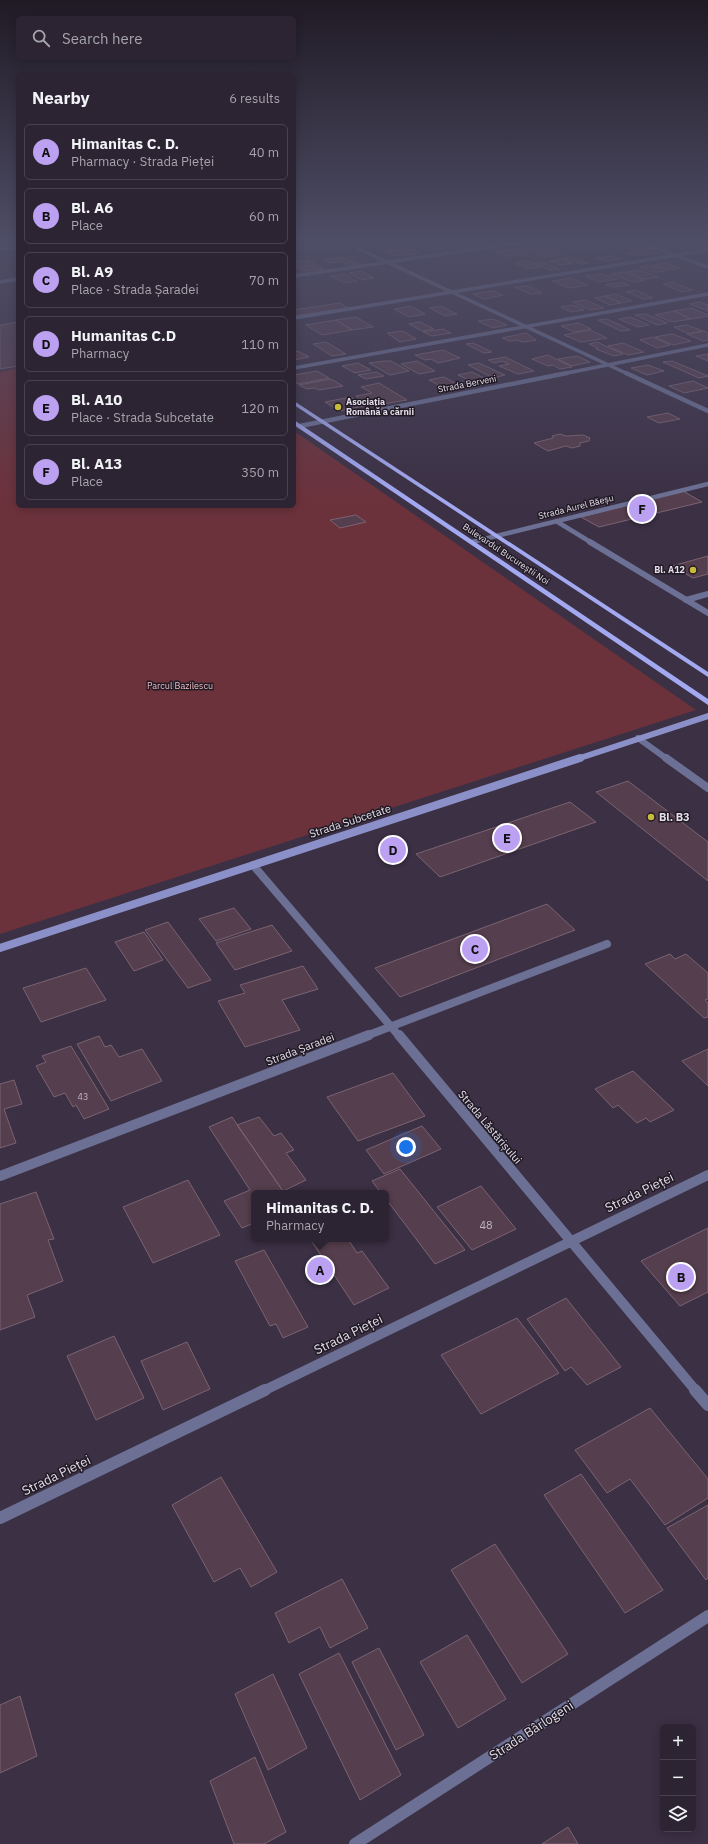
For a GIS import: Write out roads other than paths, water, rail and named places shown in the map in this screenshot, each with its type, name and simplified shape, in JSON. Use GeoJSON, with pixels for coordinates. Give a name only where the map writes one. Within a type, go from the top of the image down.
{"type":"FeatureCollection","features":[{"type":"Feature","properties":{"kind":"main road","name":"Bulevardul Bucureștii Noi"},"geometry":{"type":"LineString","coordinates":[[296,404],[708,675]]}},
{"type":"Feature","properties":{"kind":"main road","name":"Bulevardul Bucureștii Noi"},"geometry":{"type":"LineString","coordinates":[[297,424],[708,703]]}},
{"type":"Feature","properties":{"kind":"street"},"geometry":{"type":"LineString","coordinates":[[296,368],[513,328]]}},
{"type":"Feature","properties":{"kind":"street"},"geometry":{"type":"LineString","coordinates":[[528,328],[707,410]]}},
{"type":"Feature","properties":{"kind":"street","name":"Strada Berveni"},"geometry":{"type":"LineString","coordinates":[[297,424],[322,421],[708,345]]}},
{"type":"Feature","properties":{"kind":"street","name":"Strada Aurel Băeșu"},"geometry":{"type":"LineString","coordinates":[[472,542],[708,484]]}},
{"type":"Feature","properties":{"kind":"street"},"geometry":{"type":"LineString","coordinates":[[556,521],[708,613]]}},
{"type":"Feature","properties":{"kind":"street"},"geometry":{"type":"LineString","coordinates":[[686,600],[708,594]]}},
{"type":"Feature","properties":{"kind":"street","name":"Strada Subcetate"},"geometry":{"type":"LineString","coordinates":[[0,948],[708,716]]}},
{"type":"Feature","properties":{"kind":"street"},"geometry":{"type":"LineString","coordinates":[[638,738],[708,788]]}},
{"type":"Feature","properties":{"kind":"street","name":"Strada Lăstărișului"},"geometry":{"type":"LineString","coordinates":[[253,865],[392,1027],[708,1405]]}},
{"type":"Feature","properties":{"kind":"street","name":"Strada Șaradei"},"geometry":{"type":"LineString","coordinates":[[0,1176],[607,944]]}},
{"type":"Feature","properties":{"kind":"street","name":"Strada Pieței"},"geometry":{"type":"LineString","coordinates":[[0,1518],[708,1174]]}},
{"type":"Feature","properties":{"kind":"street","name":"Strada Bârlogeni"},"geometry":{"type":"LineString","coordinates":[[355,1844],[708,1616]]}},
{"type":"Feature","properties":{"kind":"place","name":"Asociația Română a cărnii"},"geometry":{"type":"Point","coordinates":[338,407]}},
{"type":"Feature","properties":{"kind":"place","name":"Bl. A13"},"geometry":{"type":"Point","coordinates":[642,509]}},
{"type":"Feature","properties":{"kind":"place","name":"Bl. A12"},"geometry":{"type":"Point","coordinates":[693,570]}},
{"type":"Feature","properties":{"kind":"place","name":"Bl. B3"},"geometry":{"type":"Point","coordinates":[651,817]}},
{"type":"Feature","properties":{"kind":"place","name":"Bl. A10"},"geometry":{"type":"Point","coordinates":[507,838]}},
{"type":"Feature","properties":{"kind":"place","name":"Humanitas C.D"},"geometry":{"type":"Point","coordinates":[393,850]}},
{"type":"Feature","properties":{"kind":"place","name":"Bl. A9"},"geometry":{"type":"Point","coordinates":[475,949]}},
{"type":"Feature","properties":{"kind":"place","name":"Himanitas C. D."},"geometry":{"type":"Point","coordinates":[320,1270]}},
{"type":"Feature","properties":{"kind":"place","name":"Bl. A6"},"geometry":{"type":"Point","coordinates":[681,1277]}},
{"type":"Feature","properties":{"kind":"park label","name":"Parcul Bazilescu"},"geometry":{"type":"Point","coordinates":[180,686]}}]}
